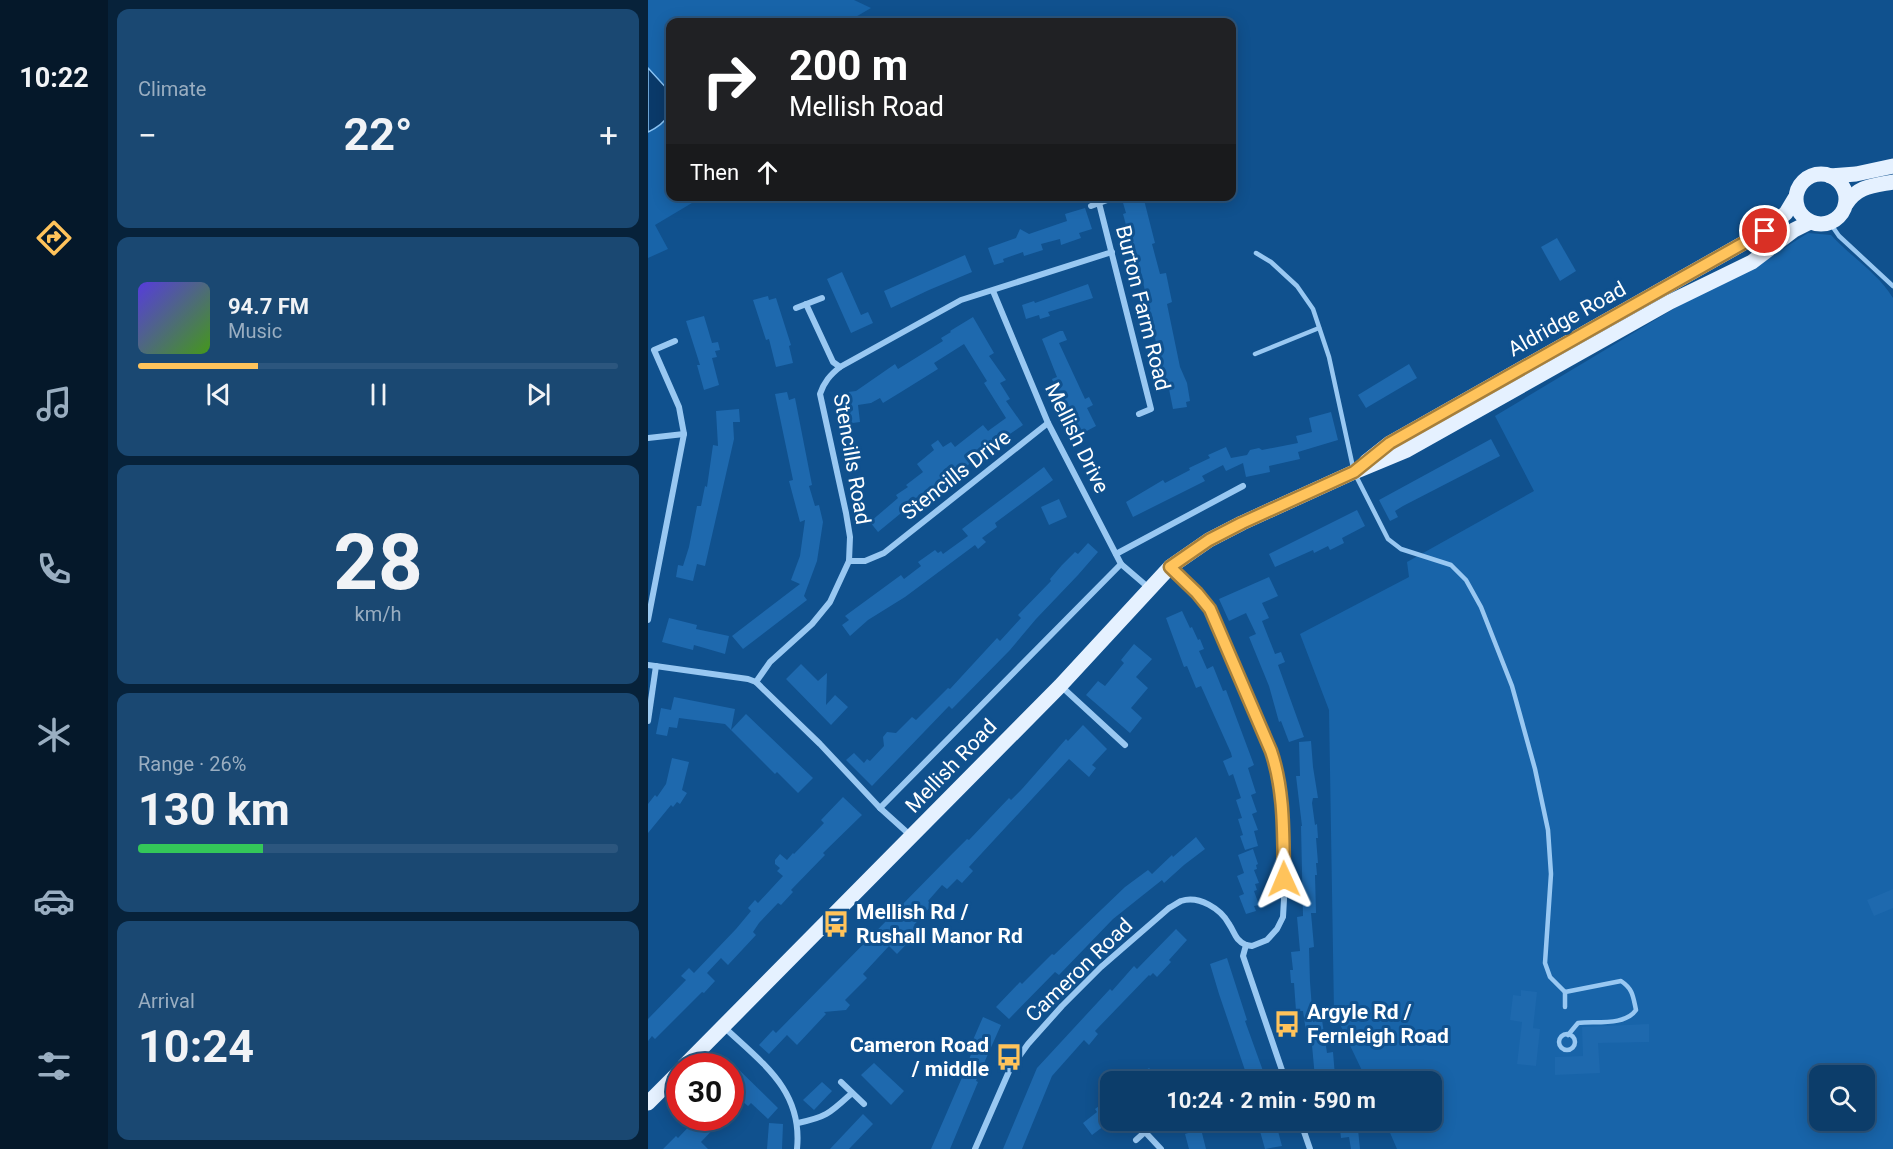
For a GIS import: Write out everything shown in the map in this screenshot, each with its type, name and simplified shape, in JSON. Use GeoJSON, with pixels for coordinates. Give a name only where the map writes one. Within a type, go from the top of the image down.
{"type":"FeatureCollection","features":[{"type":"Feature","properties":{"kind":"main road"},"geometry":{"type":"LineString","coordinates":[[1893,166],[1856,174],[1830,176],[1819,174],[1809,177],[1800,184],[1795,198],[1798,210],[1804,218],[1820,225],[1830,223],[1840,216],[1852,194],[1859,189],[1893,182]]}},
{"type":"Feature","properties":{"kind":"main road"},"geometry":{"type":"LineString","coordinates":[[1830,176],[1843,187],[1846,196],[1845,204]]}},
{"type":"Feature","properties":{"kind":"main road","name":"Aldridge Road"},"geometry":{"type":"LineString","coordinates":[[1354,472],[1390,443],[1765,231],[1786,213],[1795,198]]}},
{"type":"Feature","properties":{"kind":"main road","name":"Aldridge Road"},"geometry":{"type":"LineString","coordinates":[[1262,514],[1407,450],[1670,302],[1752,262],[1794,230],[1810,222]]}},
{"type":"Feature","properties":{"kind":"main road","name":"Mellish Road"},"geometry":{"type":"LineString","coordinates":[[697,1053],[1060,686],[1170,567],[1209,540],[1262,514]]}},
{"type":"Feature","properties":{"kind":"main road"},"geometry":{"type":"LineString","coordinates":[[648,1103],[666,1085]]}},
{"type":"Feature","properties":{"kind":"street","name":"Burton Farm Road"},"geometry":{"type":"LineString","coordinates":[[1091,206],[1105,201]]}},
{"type":"Feature","properties":{"kind":"street","name":"Burton Farm Road"},"geometry":{"type":"LineString","coordinates":[[1100,203],[1151,410],[1139,414]]}},
{"type":"Feature","properties":{"kind":"street","name":"Stencills Road"},"geometry":{"type":"LineString","coordinates":[[756,682],[770,662],[812,624],[830,602],[849,561],[850,537],[846,513],[820,394],[831,374],[961,300],[1112,252]]}},
{"type":"Feature","properties":{"kind":"street","name":"Mellish Drive"},"geometry":{"type":"LineString","coordinates":[[993,291],[1048,423],[1121,564],[1149,588]]}},
{"type":"Feature","properties":{"kind":"street"},"geometry":{"type":"LineString","coordinates":[[796,308],[822,298]]}},
{"type":"Feature","properties":{"kind":"street"},"geometry":{"type":"LineString","coordinates":[[806,304],[833,362],[840,367]]}},
{"type":"Feature","properties":{"kind":"street"},"geometry":{"type":"LineString","coordinates":[[648,620],[684,434],[679,406],[654,350],[675,341]]}},
{"type":"Feature","properties":{"kind":"street","name":"Stencills Drive"},"geometry":{"type":"LineString","coordinates":[[849,561],[865,561],[884,553],[1048,423]]}},
{"type":"Feature","properties":{"kind":"street"},"geometry":{"type":"LineString","coordinates":[[648,438],[684,434]]}},
{"type":"Feature","properties":{"kind":"street"},"geometry":{"type":"LineString","coordinates":[[1116,554],[1243,486]]}},
{"type":"Feature","properties":{"kind":"street","name":"Mellish Road"},"geometry":{"type":"LineString","coordinates":[[880,808],[1121,564]]}},
{"type":"Feature","properties":{"kind":"street"},"geometry":{"type":"LineString","coordinates":[[1170,567],[1210,609],[1264,732],[1277,769],[1282,796],[1284,899],[1282,917],[1277,929],[1267,940],[1252,946],[1246,945],[1243,956],[1282,1071]]}},
{"type":"Feature","properties":{"kind":"street"},"geometry":{"type":"LineString","coordinates":[[648,665],[756,682],[911,837]]}},
{"type":"Feature","properties":{"kind":"street"},"geometry":{"type":"LineString","coordinates":[[648,721],[656,666]]}},
{"type":"Feature","properties":{"kind":"street"},"geometry":{"type":"LineString","coordinates":[[1060,686],[1125,745]]}},
{"type":"Feature","properties":{"kind":"street","name":"Cameron Road"},"geometry":{"type":"LineString","coordinates":[[975,1149],[1010,1068],[1028,1044],[1101,967],[1169,908],[1189,900],[1215,907],[1229,923],[1236,938],[1246,945]]}},
{"type":"Feature","properties":{"kind":"street"},"geometry":{"type":"LineString","coordinates":[[724,1026],[779,1079],[791,1100],[798,1123],[797,1149]]}},
{"type":"Feature","properties":{"kind":"street"},"geometry":{"type":"LineString","coordinates":[[841,1082],[864,1104]]}},
{"type":"Feature","properties":{"kind":"street"},"geometry":{"type":"LineString","coordinates":[[798,1123],[821,1118],[834,1110],[852,1093]]}},
{"type":"Feature","properties":{"kind":"street"},"geometry":{"type":"LineString","coordinates":[[1304,1131],[1310,1149]]}},
{"type":"Feature","properties":{"kind":"street"},"geometry":{"type":"LineString","coordinates":[[1136,1140],[1146,1133],[1161,1149]]}},
{"type":"Feature","properties":{"kind":"lane"},"geometry":{"type":"LineString","coordinates":[[1830,223],[1839,236],[1893,286]]}},
{"type":"Feature","properties":{"kind":"lane"},"geometry":{"type":"LineString","coordinates":[[1256,253],[1271,262],[1297,286],[1313,309],[1329,357],[1354,472],[1388,539],[1401,549],[1451,565],[1466,580],[1481,607],[1512,686],[1535,769],[1548,830],[1551,874],[1545,963],[1550,977],[1566,992]]}},
{"type":"Feature","properties":{"kind":"lane"},"geometry":{"type":"LineString","coordinates":[[1255,354],[1319,328]]}},
{"type":"Feature","properties":{"kind":"lane"},"geometry":{"type":"LineString","coordinates":[[1566,992],[1621,981],[1630,987],[1636,1010],[1631,1017],[1624,1020],[1578,1023],[1568,1035]]}},
{"type":"Feature","properties":{"kind":"lane"},"geometry":{"type":"LineString","coordinates":[[1565,1006],[1566,992]]}},
{"type":"Feature","properties":{"kind":"shaded area"},"geometry":{"type":"Polygon","coordinates":[[[648,0],[854,0],[871,8],[854,18],[666,18],[666,201],[695,201],[655,225],[668,249],[648,258],[648,0]]]}},
{"type":"Feature","properties":{"kind":"shaded area"},"geometry":{"type":"Polygon","coordinates":[[[648,68],[666,88],[666,118],[648,132],[648,68]]]}},
{"type":"Feature","properties":{"kind":"shaded area"},"geometry":{"type":"Polygon","coordinates":[[[1808,233],[1831,235],[1880,281],[1893,298],[1893,1149],[1397,1149],[1389,1131],[1442,1131],[1442,1071],[1362,1071],[1334,1012],[1329,710],[1300,634],[1409,577],[1407,562],[1534,491],[1495,416],[1685,302],[1751,269],[1808,233]]]}},
{"type":"Feature","properties":{"kind":"building"},"geometry":{"type":"Polygon","coordinates":[[[1122,201],[1144,201],[1160,274],[1166,273],[1172,302],[1167,304],[1180,367],[1187,383],[1190,401],[1186,402],[1187,407],[1173,409],[1168,384],[1163,375],[1140,268],[1138,269],[1123,214],[1126,213],[1122,201]]]}},
{"type":"Feature","properties":{"kind":"building"},"geometry":{"type":"Polygon","coordinates":[[[1085,208],[1092,229],[1079,233],[1081,238],[1061,245],[1060,239],[1041,244],[1043,250],[1024,256],[1023,252],[994,265],[988,248],[1016,238],[1020,229],[1029,234],[1067,221],[1065,214],[1085,208]]]}},
{"type":"Feature","properties":{"kind":"building"},"geometry":{"type":"Polygon","coordinates":[[[1557,238],[1576,271],[1560,281],[1541,247],[1557,238]]]}},
{"type":"Feature","properties":{"kind":"building"},"geometry":{"type":"Polygon","coordinates":[[[965,255],[972,272],[891,308],[884,291],[965,255]]]}},
{"type":"Feature","properties":{"kind":"building"},"geometry":{"type":"Polygon","coordinates":[[[842,272],[861,315],[868,312],[873,323],[851,333],[827,279],[842,272]]]}},
{"type":"Feature","properties":{"kind":"building"},"geometry":{"type":"Polygon","coordinates":[[[1088,284],[1093,298],[1048,312],[1050,316],[1040,319],[1039,315],[1026,319],[1022,305],[1034,301],[1035,303],[1088,284]]]}},
{"type":"Feature","properties":{"kind":"building"},"geometry":{"type":"Polygon","coordinates":[[[768,296],[769,300],[776,298],[791,345],[789,346],[793,363],[776,367],[769,339],[766,340],[753,300],[768,296]]]}},
{"type":"Feature","properties":{"kind":"building"},"geometry":{"type":"Polygon","coordinates":[[[704,316],[712,343],[718,342],[720,350],[715,351],[717,357],[712,358],[719,385],[704,390],[697,365],[700,365],[686,321],[704,316]]]}},
{"type":"Feature","properties":{"kind":"building"},"geometry":{"type":"Polygon","coordinates":[[[973,317],[994,353],[989,356],[1006,380],[1000,383],[1010,399],[1006,401],[1023,425],[1001,440],[1000,438],[961,471],[957,466],[942,478],[946,482],[906,509],[878,532],[870,522],[898,498],[896,495],[908,487],[906,485],[923,472],[917,464],[934,450],[931,445],[938,440],[943,447],[951,442],[955,447],[983,425],[988,431],[1006,418],[984,383],[987,381],[964,344],[934,363],[938,369],[883,403],[880,398],[871,403],[858,405],[860,422],[845,424],[840,393],[856,391],[895,364],[898,369],[943,341],[941,338],[973,317]]]}},
{"type":"Feature","properties":{"kind":"building"},"geometry":{"type":"Polygon","coordinates":[[[1063,331],[1067,340],[1059,343],[1085,399],[1089,397],[1093,405],[1087,408],[1096,426],[1083,433],[1080,427],[1075,430],[1060,400],[1052,379],[1057,377],[1042,339],[1063,331]]]}},
{"type":"Feature","properties":{"kind":"building"},"geometry":{"type":"Polygon","coordinates":[[[1409,364],[1417,378],[1366,408],[1358,395],[1409,364]]]}},
{"type":"Feature","properties":{"kind":"building"},"geometry":{"type":"Polygon","coordinates":[[[787,392],[789,400],[795,398],[812,485],[809,486],[815,506],[819,505],[823,522],[817,561],[804,596],[807,600],[743,649],[732,636],[800,584],[791,580],[800,556],[805,520],[800,522],[789,481],[793,480],[775,394],[787,392]]]}},
{"type":"Feature","properties":{"kind":"building"},"geometry":{"type":"Polygon","coordinates":[[[739,409],[740,422],[733,422],[734,439],[705,566],[697,564],[693,581],[676,577],[678,565],[683,566],[689,547],[697,506],[701,506],[705,486],[707,487],[713,445],[718,446],[716,411],[739,409]]]}},
{"type":"Feature","properties":{"kind":"building"},"geometry":{"type":"Polygon","coordinates":[[[1331,412],[1338,440],[1298,452],[1300,459],[1269,466],[1270,472],[1246,477],[1243,463],[1226,471],[1223,465],[1202,476],[1205,481],[1133,517],[1126,502],[1163,480],[1165,483],[1190,470],[1189,468],[1210,458],[1208,455],[1226,447],[1231,458],[1247,455],[1250,450],[1298,443],[1296,436],[1312,432],[1309,418],[1331,412]]]}},
{"type":"Feature","properties":{"kind":"building"},"geometry":{"type":"Polygon","coordinates":[[[1491,439],[1500,456],[1403,506],[1395,511],[1398,517],[1390,521],[1379,500],[1491,439]]]}},
{"type":"Feature","properties":{"kind":"building"},"geometry":{"type":"Polygon","coordinates":[[[1044,467],[1053,480],[995,523],[997,527],[982,538],[986,542],[978,549],[975,545],[905,597],[868,620],[850,636],[842,625],[849,620],[845,616],[901,575],[904,579],[921,566],[918,562],[935,550],[943,554],[968,536],[962,529],[1044,467]]]}},
{"type":"Feature","properties":{"kind":"building"},"geometry":{"type":"Polygon","coordinates":[[[1059,499],[1067,517],[1049,525],[1041,507],[1059,499]]]}},
{"type":"Feature","properties":{"kind":"building"},"geometry":{"type":"Polygon","coordinates":[[[1357,510],[1365,526],[1342,538],[1344,543],[1330,550],[1328,546],[1314,553],[1313,550],[1275,567],[1269,554],[1357,510]]]}},
{"type":"Feature","properties":{"kind":"building"},"geometry":{"type":"Polygon","coordinates":[[[1088,543],[1098,552],[1078,575],[1010,650],[952,709],[949,706],[872,786],[846,760],[854,753],[864,763],[867,759],[870,761],[884,746],[883,737],[887,732],[896,733],[912,717],[916,720],[948,688],[950,689],[997,638],[1000,641],[1021,618],[1018,615],[1051,581],[1050,579],[1062,565],[1075,552],[1078,554],[1088,543]]]}},
{"type":"Feature","properties":{"kind":"building"},"geometry":{"type":"Polygon","coordinates":[[[1269,577],[1278,596],[1262,603],[1269,618],[1262,621],[1275,654],[1281,652],[1285,662],[1278,665],[1304,737],[1289,742],[1281,721],[1279,722],[1269,686],[1249,637],[1256,634],[1246,613],[1229,621],[1219,599],[1269,577]]]}},
{"type":"Feature","properties":{"kind":"building"},"geometry":{"type":"Polygon","coordinates":[[[1182,611],[1190,628],[1192,627],[1198,640],[1200,639],[1204,649],[1199,651],[1207,669],[1213,666],[1223,691],[1226,690],[1254,765],[1248,768],[1256,793],[1251,795],[1257,812],[1252,814],[1258,830],[1254,831],[1258,846],[1245,850],[1238,819],[1242,818],[1236,800],[1241,798],[1233,774],[1229,776],[1223,761],[1232,757],[1231,753],[1201,686],[1196,688],[1187,666],[1184,667],[1166,618],[1182,611]]]}},
{"type":"Feature","properties":{"kind":"building"},"geometry":{"type":"Polygon","coordinates":[[[669,618],[697,625],[696,629],[729,636],[725,654],[694,645],[693,650],[662,642],[669,618]]]}},
{"type":"Feature","properties":{"kind":"building"},"geometry":{"type":"Polygon","coordinates":[[[1134,644],[1152,659],[1136,677],[1148,688],[1131,708],[1142,718],[1130,733],[1086,695],[1098,681],[1105,686],[1124,663],[1121,660],[1134,644]]]}},
{"type":"Feature","properties":{"kind":"building"},"geometry":{"type":"Polygon","coordinates":[[[801,664],[818,681],[827,673],[826,705],[835,695],[848,707],[831,725],[786,679],[801,664]]]}},
{"type":"Feature","properties":{"kind":"building"},"geometry":{"type":"Polygon","coordinates":[[[674,697],[735,709],[731,730],[725,724],[679,718],[677,728],[669,727],[667,736],[656,734],[661,708],[671,710],[674,697]]]}},
{"type":"Feature","properties":{"kind":"building"},"geometry":{"type":"Polygon","coordinates":[[[746,714],[813,778],[798,793],[777,772],[775,774],[731,730],[746,714]]]}},
{"type":"Feature","properties":{"kind":"building"},"geometry":{"type":"Polygon","coordinates":[[[1083,725],[1107,749],[1092,765],[1096,768],[1089,777],[1069,759],[969,867],[973,871],[962,883],[957,879],[947,889],[942,885],[928,901],[932,905],[914,925],[920,930],[897,954],[889,946],[863,974],[867,978],[845,1000],[850,1005],[846,1010],[824,1012],[826,1014],[797,1045],[787,1035],[769,1054],[759,1045],[773,1030],[776,1033],[967,839],[969,840],[1009,798],[1011,800],[1022,789],[1066,739],[1068,741],[1083,725]]]}},
{"type":"Feature","properties":{"kind":"building"},"geometry":{"type":"Polygon","coordinates":[[[1311,741],[1318,798],[1313,798],[1312,803],[1318,838],[1316,838],[1318,863],[1316,863],[1317,875],[1315,875],[1316,913],[1311,913],[1314,947],[1309,948],[1313,1022],[1322,1020],[1327,1053],[1333,1052],[1335,1071],[1314,1071],[1312,1045],[1308,1045],[1303,1011],[1296,1011],[1294,983],[1291,983],[1290,970],[1293,970],[1291,952],[1300,951],[1297,917],[1303,916],[1302,826],[1296,776],[1300,776],[1299,742],[1311,741]]]}},
{"type":"Feature","properties":{"kind":"building"},"geometry":{"type":"Polygon","coordinates":[[[672,758],[689,762],[682,790],[687,793],[680,804],[677,802],[673,807],[671,805],[648,833],[648,804],[655,795],[657,797],[666,784],[672,758]]]}},
{"type":"Feature","properties":{"kind":"building"},"geometry":{"type":"Polygon","coordinates":[[[843,797],[862,815],[823,853],[825,855],[791,890],[793,892],[781,905],[778,903],[759,923],[753,932],[756,935],[728,965],[721,958],[707,973],[715,981],[704,993],[702,992],[655,1039],[652,1036],[648,1041],[648,1019],[686,980],[681,976],[689,968],[694,973],[736,929],[751,911],[748,908],[755,900],[758,903],[783,876],[777,871],[780,868],[775,864],[775,860],[780,854],[787,860],[794,854],[824,823],[821,820],[843,797]]]}},
{"type":"Feature","properties":{"kind":"building"},"geometry":{"type":"Polygon","coordinates":[[[1196,837],[1205,849],[1164,883],[1162,880],[1113,919],[1059,975],[1055,972],[1009,1019],[996,1007],[1020,982],[1022,984],[1125,887],[1148,870],[1152,874],[1196,837]]]}},
{"type":"Feature","properties":{"kind":"building"},"geometry":{"type":"Polygon","coordinates":[[[1253,849],[1258,864],[1257,869],[1254,870],[1259,883],[1255,884],[1257,890],[1254,891],[1259,905],[1254,906],[1256,911],[1246,914],[1239,896],[1244,894],[1237,876],[1244,873],[1238,855],[1253,849]]]}},
{"type":"Feature","properties":{"kind":"building"},"geometry":{"type":"Polygon","coordinates":[[[1893,889],[1893,908],[1874,916],[1867,900],[1893,889]]]}},
{"type":"Feature","properties":{"kind":"building"},"geometry":{"type":"Polygon","coordinates":[[[1176,929],[1187,940],[1169,960],[1171,962],[1157,977],[1153,973],[1149,975],[1095,1031],[1098,1034],[1089,1045],[1084,1040],[1052,1076],[1022,1149],[1003,1149],[1037,1068],[1110,989],[1112,991],[1134,966],[1137,969],[1176,929]]]}},
{"type":"Feature","properties":{"kind":"building"},"geometry":{"type":"Polygon","coordinates":[[[1227,958],[1247,1020],[1245,1021],[1263,1071],[1245,1071],[1210,964],[1227,958]]]}},
{"type":"Feature","properties":{"kind":"building"},"geometry":{"type":"Polygon","coordinates":[[[1521,990],[1537,992],[1533,1028],[1540,1029],[1536,1066],[1517,1064],[1522,1022],[1510,1020],[1513,995],[1521,996],[1521,990]]]}},
{"type":"Feature","properties":{"kind":"building"},"geometry":{"type":"Polygon","coordinates":[[[983,1017],[1001,1025],[976,1081],[978,1082],[950,1149],[931,1149],[964,1073],[976,1041],[973,1040],[983,1017]]]}},
{"type":"Feature","properties":{"kind":"building"},"geometry":{"type":"Polygon","coordinates":[[[1649,1024],[1649,1042],[1598,1043],[1600,1073],[1555,1075],[1555,1057],[1583,1056],[1582,1027],[1649,1024]]]}},
{"type":"Feature","properties":{"kind":"building"},"geometry":{"type":"Polygon","coordinates":[[[874,1063],[904,1091],[891,1105],[861,1075],[874,1063]]]}},
{"type":"Feature","properties":{"kind":"building"},"geometry":{"type":"Polygon","coordinates":[[[744,1075],[778,1108],[768,1119],[751,1103],[748,1106],[744,1103],[744,1075]]]}},
{"type":"Feature","properties":{"kind":"building"},"geometry":{"type":"Polygon","coordinates":[[[822,1082],[832,1091],[814,1110],[803,1100],[822,1082]]]}},
{"type":"Feature","properties":{"kind":"building"},"geometry":{"type":"Polygon","coordinates":[[[1100,1105],[1100,1129],[1092,1135],[1083,1123],[1097,1112],[1095,1109],[1100,1105]]]}},
{"type":"Feature","properties":{"kind":"building"},"geometry":{"type":"Polygon","coordinates":[[[863,1114],[873,1124],[849,1149],[830,1149],[863,1114]]]}},
{"type":"Feature","properties":{"kind":"building"},"geometry":{"type":"Polygon","coordinates":[[[769,1123],[783,1124],[782,1149],[767,1149],[769,1123]]]}},
{"type":"Feature","properties":{"kind":"building"},"geometry":{"type":"Polygon","coordinates":[[[685,1131],[711,1131],[701,1142],[708,1149],[663,1149],[676,1136],[678,1138],[685,1131]]]}},
{"type":"Feature","properties":{"kind":"building"},"geometry":{"type":"Polygon","coordinates":[[[1202,1131],[1206,1149],[1189,1149],[1185,1134],[1202,1131]]]}},
{"type":"Feature","properties":{"kind":"building"},"geometry":{"type":"Polygon","coordinates":[[[1260,1131],[1278,1131],[1282,1146],[1265,1149],[1260,1131]]]}},
{"type":"Feature","properties":{"kind":"building"},"geometry":{"type":"Polygon","coordinates":[[[1340,1131],[1358,1131],[1360,1149],[1351,1149],[1349,1137],[1341,1138],[1340,1131]]]}},
{"type":"Feature","properties":{"kind":"place","name":"Mellish Rd / Rushall Manor Rd"},"geometry":{"type":"Point","coordinates":[836,924]}},
{"type":"Feature","properties":{"kind":"place","name":"Argyle Rd / Fernleigh Road"},"geometry":{"type":"Point","coordinates":[1287,1024]}},
{"type":"Feature","properties":{"kind":"place","name":"Cameron Road / middle"},"geometry":{"type":"Point","coordinates":[1009,1057]}},
{"type":"Feature","properties":{"kind":"route"},"geometry":{"type":"LineString","coordinates":[[1284,879],[1282,796],[1271,751],[1210,609],[1170,567],[1209,540],[1354,472],[1390,443],[1765,231]]}}]}
